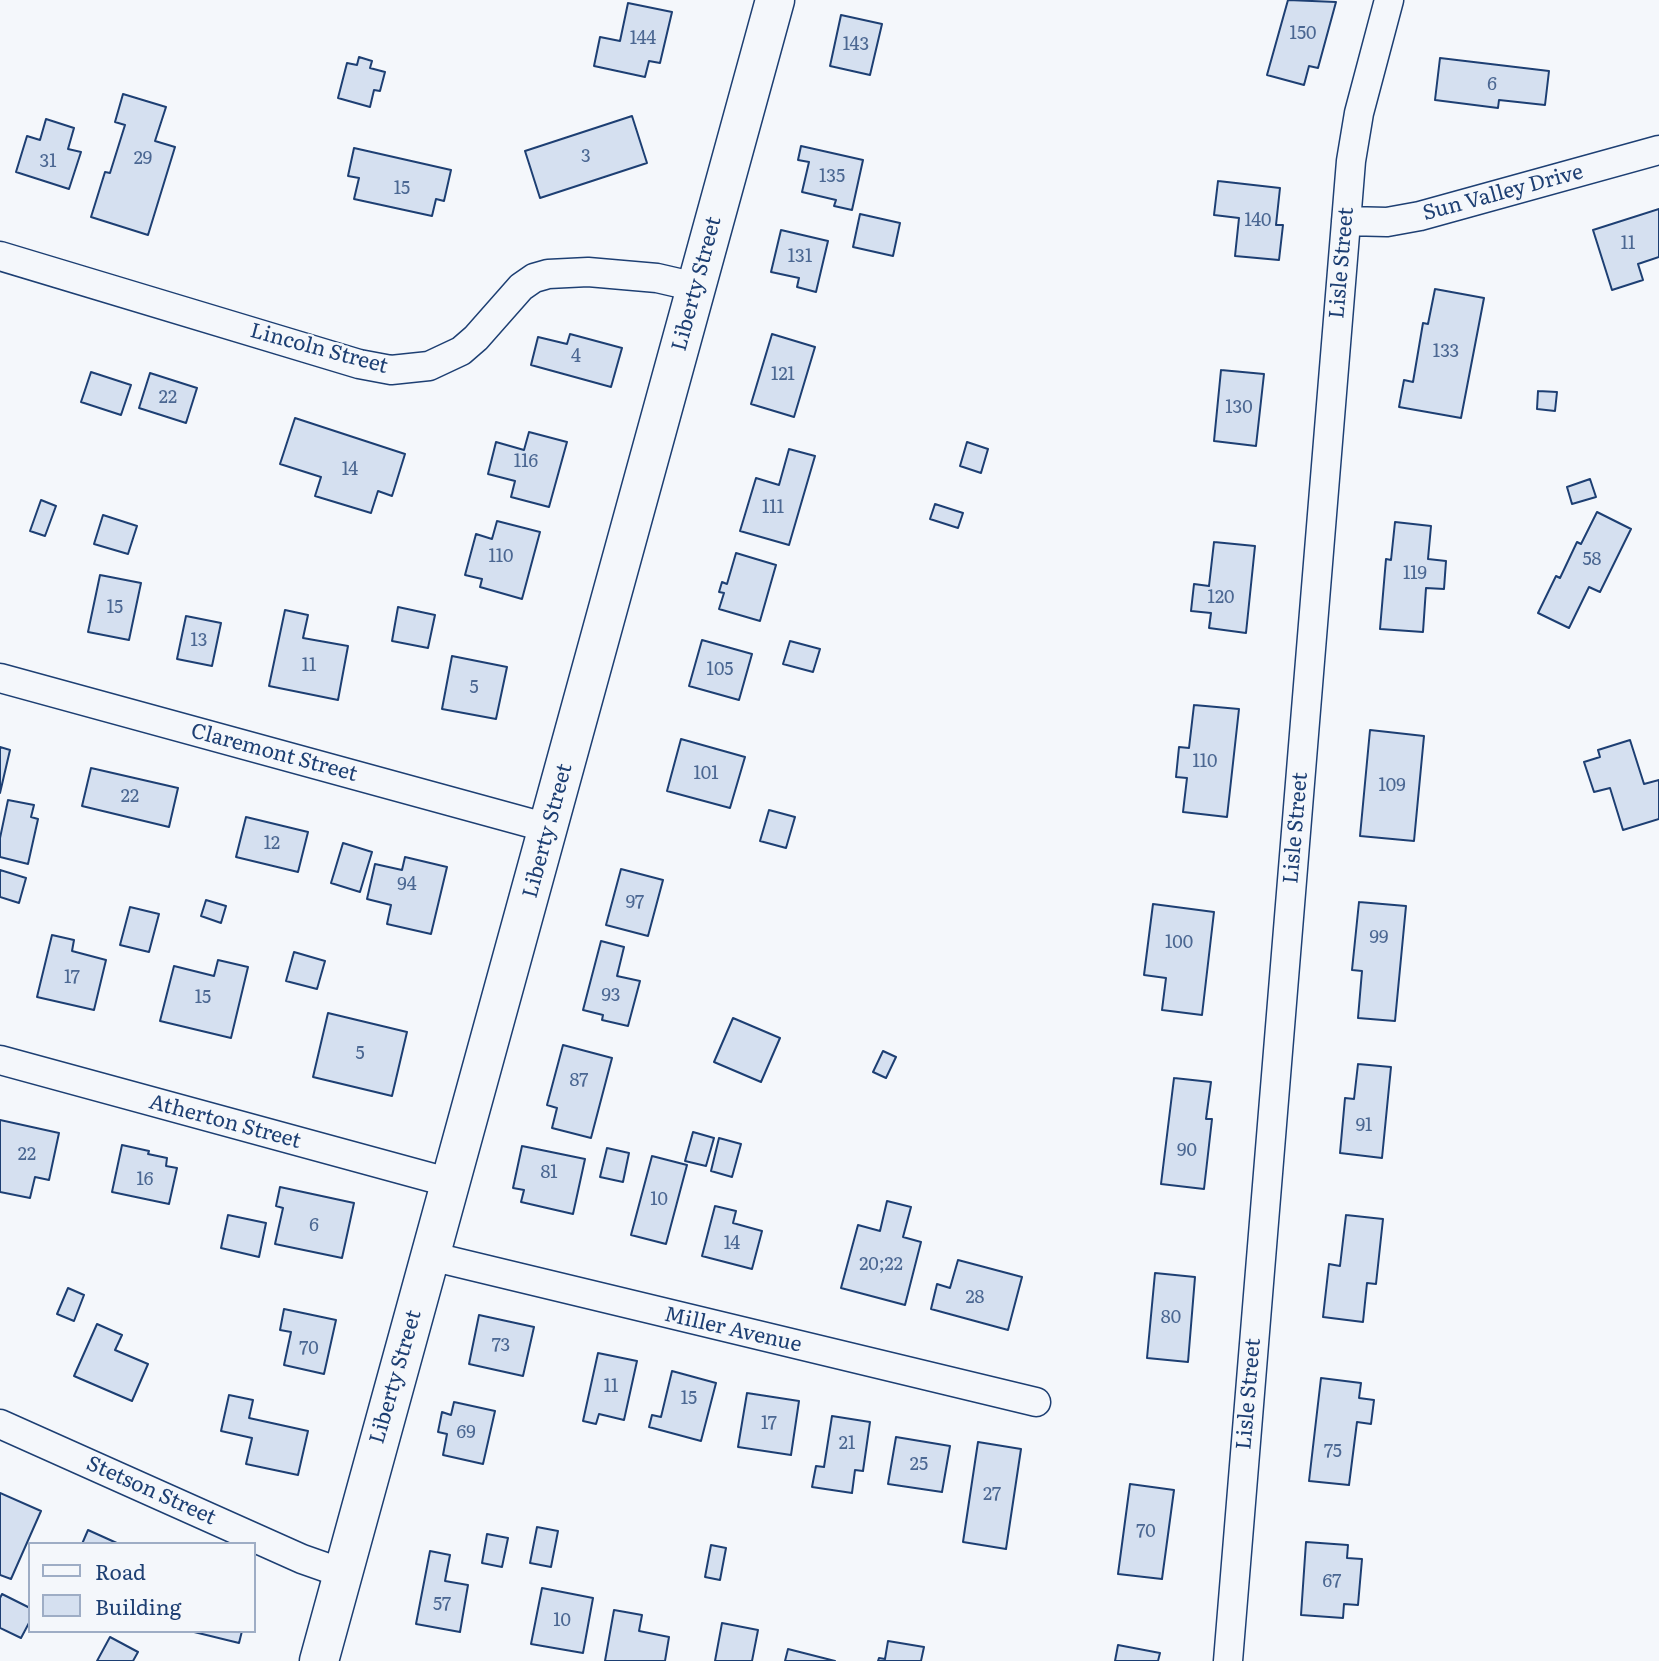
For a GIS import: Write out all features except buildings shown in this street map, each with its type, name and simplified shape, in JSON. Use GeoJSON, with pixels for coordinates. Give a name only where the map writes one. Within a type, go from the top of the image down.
{"type":"FeatureCollection","features":[{"type":"Feature","properties":{"kind":"main road","name":"Liberty Street"},"geometry":{"type":"LineString","coordinates":[[319,1661],[775,0]]}},
{"type":"Feature","properties":{"kind":"street","name":"Lisle Street"},"geometry":{"type":"LineString","coordinates":[[1227,1661],[1354,136],[1388,0]]}},
{"type":"Feature","properties":{"kind":"street","name":"Sun Valley Drive"},"geometry":{"type":"LineString","coordinates":[[1346,221],[1387,222],[1420,216],[1659,150]]}},
{"type":"Feature","properties":{"kind":"street","name":"Lincoln Street"},"geometry":{"type":"LineString","coordinates":[[0,256],[359,364],[391,370],[429,366],[461,351],[521,287],[534,278],[548,274],[588,272],[657,278],[696,287]]}},
{"type":"Feature","properties":{"kind":"street","name":"Claremont Street"},"geometry":{"type":"LineString","coordinates":[[0,678],[548,828]]}},
{"type":"Feature","properties":{"kind":"street","name":"Atherton Street"},"geometry":{"type":"LineString","coordinates":[[0,1060],[451,1183]]}},
{"type":"Feature","properties":{"kind":"street","name":"Miller Avenue"},"geometry":{"type":"LineString","coordinates":[[430,1256],[1035,1402]]}},
{"type":"Feature","properties":{"kind":"street","name":"Stetson Street"},"geometry":{"type":"LineString","coordinates":[[0,1424],[302,1559],[342,1573]]}}]}
